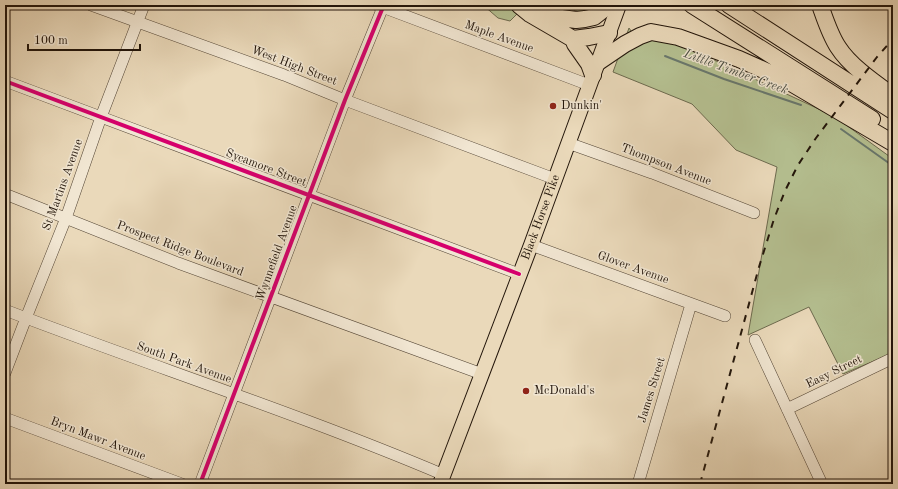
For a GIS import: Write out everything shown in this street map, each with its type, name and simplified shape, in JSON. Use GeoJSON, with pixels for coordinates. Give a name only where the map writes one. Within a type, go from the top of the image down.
{"type":"FeatureCollection","features":[{"type":"Feature","properties":{"kind":"highway"},"geometry":{"type":"LineString","coordinates":[[519,5],[530,14],[573,39],[589,64],[593,74],[625,44],[640,36],[651,32],[678,37],[739,59],[786,80],[893,143]]}},
{"type":"Feature","properties":{"kind":"highway"},"geometry":{"type":"LineString","coordinates":[[533,5],[554,17],[576,20],[594,17],[609,5]]}},
{"type":"Feature","properties":{"kind":"highway"},"geometry":{"type":"LineString","coordinates":[[692,5],[893,133]]}},
{"type":"Feature","properties":{"kind":"highway"},"geometry":{"type":"LineString","coordinates":[[728,5],[893,111]]}},
{"type":"Feature","properties":{"kind":"highway"},"geometry":{"type":"LineString","coordinates":[[820,5],[838,48],[864,75],[893,96]]}},
{"type":"Feature","properties":{"kind":"highway"},"geometry":{"type":"LineString","coordinates":[[573,39],[609,33]]}},
{"type":"Feature","properties":{"kind":"main road","name":"Black Horse Pike"},"geometry":{"type":"LineString","coordinates":[[442,480],[531,245],[619,5]]}},
{"type":"Feature","properties":{"kind":"street","name":"West High Street"},"geometry":{"type":"LineString","coordinates":[[91,5],[284,75],[345,100],[554,179]]}},
{"type":"Feature","properties":{"kind":"street","name":"St Martins Avenue"},"geometry":{"type":"LineString","coordinates":[[5,373],[66,218],[101,117],[144,5]]}},
{"type":"Feature","properties":{"kind":"street","name":"Maple Avenue"},"geometry":{"type":"LineString","coordinates":[[379,6],[593,74]]}},
{"type":"Feature","properties":{"kind":"street","name":"Wynnefield Avenue"},"geometry":{"type":"LineString","coordinates":[[200,484],[379,6]]}},
{"type":"Feature","properties":{"kind":"street","name":"Sycamore Street"},"geometry":{"type":"LineString","coordinates":[[5,81],[519,274]]}},
{"type":"Feature","properties":{"kind":"street","name":"Thompson Avenue"},"geometry":{"type":"LineString","coordinates":[[568,143],[652,172],[754,213]]}},
{"type":"Feature","properties":{"kind":"street","name":"Prospect Ridge Boulevard"},"geometry":{"type":"LineString","coordinates":[[5,194],[178,263],[482,374]]}},
{"type":"Feature","properties":{"kind":"street","name":"Glover Avenue"},"geometry":{"type":"LineString","coordinates":[[531,245],[725,316]]}},
{"type":"Feature","properties":{"kind":"street","name":"James Street"},"geometry":{"type":"LineString","coordinates":[[638,484],[691,304]]}},
{"type":"Feature","properties":{"kind":"street","name":"South Park Avenue"},"geometry":{"type":"LineString","coordinates":[[5,310],[322,427],[442,480]]}},
{"type":"Feature","properties":{"kind":"street"},"geometry":{"type":"LineString","coordinates":[[755,340],[822,484]]}},
{"type":"Feature","properties":{"kind":"street","name":"Easy Street"},"geometry":{"type":"LineString","coordinates":[[787,409],[893,358]]}},
{"type":"Feature","properties":{"kind":"street","name":"Bryn Mawr Avenue"},"geometry":{"type":"LineString","coordinates":[[5,418],[182,484]]}},
{"type":"Feature","properties":{"kind":"green space"},"geometry":{"type":"Polygon","coordinates":[[[483,5],[526,5],[510,21],[498,18],[483,5]]]}},
{"type":"Feature","properties":{"kind":"green space"},"geometry":{"type":"Polygon","coordinates":[[[556,5],[601,5],[583,13],[556,5]]]}},
{"type":"Feature","properties":{"kind":"green space"},"geometry":{"type":"Polygon","coordinates":[[[629,28],[636,38],[665,37],[825,112],[842,122],[893,159],[893,353],[843,374],[809,307],[748,335],[777,167],[736,150],[692,104],[613,72],[629,28]]]}},
{"type":"Feature","properties":{"kind":"waterway","name":"Little Timber Creek"},"geometry":{"type":"LineString","coordinates":[[665,56],[724,79],[801,105]]}},
{"type":"Feature","properties":{"kind":"waterway","name":"Little Timber Creek"},"geometry":{"type":"LineString","coordinates":[[841,129],[893,166]]}},
{"type":"Feature","properties":{"kind":"railway"},"geometry":{"type":"LineString","coordinates":[[700,484],[759,267],[774,219],[785,191],[798,165],[816,138],[877,57],[893,39]]}},
{"type":"Feature","properties":{"kind":"cycle path"},"geometry":{"type":"LineString","coordinates":[[200,484],[345,100],[383,7]]}},
{"type":"Feature","properties":{"kind":"cycle path"},"geometry":{"type":"LineString","coordinates":[[5,81],[519,274]]}},
{"type":"Feature","properties":{"kind":"place","name":"Dunkin'"},"geometry":{"type":"Point","coordinates":[553,106]}},
{"type":"Feature","properties":{"kind":"place","name":"McDonald's"},"geometry":{"type":"Point","coordinates":[526,391]}}]}
